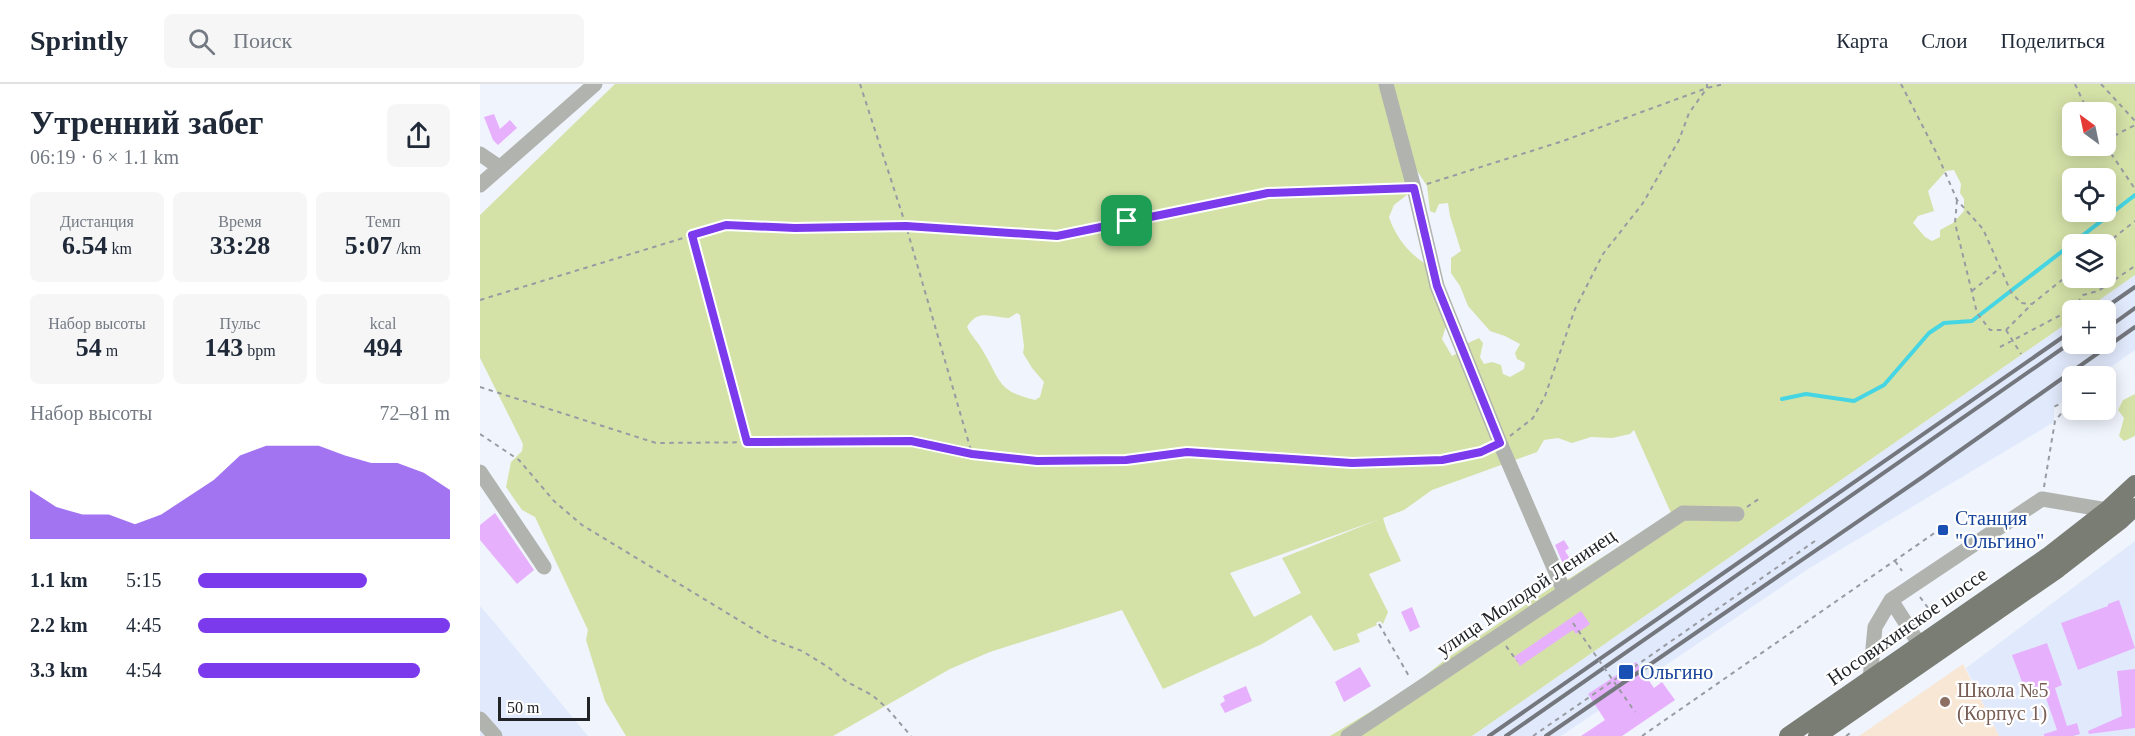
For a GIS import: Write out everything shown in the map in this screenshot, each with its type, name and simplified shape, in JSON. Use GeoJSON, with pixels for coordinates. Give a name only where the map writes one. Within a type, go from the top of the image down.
{"type":"FeatureCollection","features":[{"type":"Feature","properties":{"kind":"main road","name":"Носовихинское шоссе"},"geometry":{"type":"LineString","coordinates":[[1817,736],[2107,510],[2135,484]]}},
{"type":"Feature","properties":{"kind":"main road","name":"Носовихинское шоссе"},"geometry":{"type":"LineString","coordinates":[[1788,736],[1870,679],[1924,651],[2058,569],[2135,507]]}},
{"type":"Feature","properties":{"kind":"street"},"geometry":{"type":"LineString","coordinates":[[480,185],[595,84]]}},
{"type":"Feature","properties":{"kind":"street"},"geometry":{"type":"LineString","coordinates":[[1386,84],[1437,286],[1500,443],[1564,591]]}},
{"type":"Feature","properties":{"kind":"street"},"geometry":{"type":"LineString","coordinates":[[480,154],[499,167]]}},
{"type":"Feature","properties":{"kind":"street"},"geometry":{"type":"LineString","coordinates":[[480,472],[544,567]]}},
{"type":"Feature","properties":{"kind":"street"},"geometry":{"type":"LineString","coordinates":[[1870,679],[1875,627],[1891,600],[2042,499],[2107,510]]}},
{"type":"Feature","properties":{"kind":"street","name":"улица Молодой Ленинец"},"geometry":{"type":"LineString","coordinates":[[1348,736],[1683,513],[1737,514]]}},
{"type":"Feature","properties":{"kind":"street"},"geometry":{"type":"LineString","coordinates":[[1891,600],[1924,651]]}},
{"type":"Feature","properties":{"kind":"street"},"geometry":{"type":"LineString","coordinates":[[480,719],[495,736]]}},
{"type":"Feature","properties":{"kind":"path"},"geometry":{"type":"LineString","coordinates":[[860,84],[906,226],[972,454]]}},
{"type":"Feature","properties":{"kind":"path"},"geometry":{"type":"LineString","coordinates":[[480,387],[656,443],[911,441],[972,454],[1037,461],[1115,461],[1187,452],[1352,463],[1442,460],[1481,452],[1500,443],[1533,418],[1545,396],[1575,309],[1604,254],[1643,203],[1679,140],[1689,113],[1707,88],[1707,84]]}},
{"type":"Feature","properties":{"kind":"path"},"geometry":{"type":"LineString","coordinates":[[480,300],[726,225],[795,228],[906,226],[1057,236],[1268,193],[1414,188],[1563,141],[1707,88],[1724,84]]}},
{"type":"Feature","properties":{"kind":"path"},"geometry":{"type":"LineString","coordinates":[[1901,84],[1938,156],[1957,200],[1983,229],[2011,292],[2020,303],[2032,304]]}},
{"type":"Feature","properties":{"kind":"path"},"geometry":{"type":"LineString","coordinates":[[2075,84],[2083,102]]}},
{"type":"Feature","properties":{"kind":"path"},"geometry":{"type":"LineString","coordinates":[[2101,84],[2135,123],[2116,134]]}},
{"type":"Feature","properties":{"kind":"path"},"geometry":{"type":"LineString","coordinates":[[2113,156],[2135,189]]}},
{"type":"Feature","properties":{"kind":"path"},"geometry":{"type":"LineString","coordinates":[[1957,200],[1955,223],[1977,313],[1990,330],[2006,330],[2032,304],[2062,280]]}},
{"type":"Feature","properties":{"kind":"path"},"geometry":{"type":"LineString","coordinates":[[2116,236],[2135,221]]}},
{"type":"Feature","properties":{"kind":"path"},"geometry":{"type":"LineString","coordinates":[[692,235],[747,442]]}},
{"type":"Feature","properties":{"kind":"path"},"geometry":{"type":"LineString","coordinates":[[2000,347],[2074,308],[2083,295],[2098,291],[2135,266]]}},
{"type":"Feature","properties":{"kind":"path"},"geometry":{"type":"LineString","coordinates":[[1972,291],[2001,267]]}},
{"type":"Feature","properties":{"kind":"path"},"geometry":{"type":"LineString","coordinates":[[2006,330],[2021,354]]}},
{"type":"Feature","properties":{"kind":"path"},"geometry":{"type":"LineString","coordinates":[[2042,499],[2055,421],[2067,406],[2065,401],[2054,407]]}},
{"type":"Feature","properties":{"kind":"path"},"geometry":{"type":"LineString","coordinates":[[480,434],[519,460],[554,501],[582,525],[770,639],[802,651],[828,667],[887,708],[911,736]]}},
{"type":"Feature","properties":{"kind":"path"},"geometry":{"type":"LineString","coordinates":[[1642,736],[1946,525]]}},
{"type":"Feature","properties":{"kind":"path"},"geometry":{"type":"LineString","coordinates":[[1634,667],[1815,541]]}},
{"type":"Feature","properties":{"kind":"path"},"geometry":{"type":"LineString","coordinates":[[1895,561],[1902,571]]}},
{"type":"Feature","properties":{"kind":"path"},"geometry":{"type":"LineString","coordinates":[[1920,597],[1938,623]]}},
{"type":"Feature","properties":{"kind":"path"},"geometry":{"type":"LineString","coordinates":[[1573,623],[1635,712]]}},
{"type":"Feature","properties":{"kind":"path"},"geometry":{"type":"LineString","coordinates":[[1379,624],[1418,691]]}},
{"type":"Feature","properties":{"kind":"path"},"geometry":{"type":"LineString","coordinates":[[1499,635],[1516,661]]}},
{"type":"Feature","properties":{"kind":"path"},"geometry":{"type":"LineString","coordinates":[[1533,736],[1617,678]]}},
{"type":"Feature","properties":{"kind":"shaded area"},"geometry":{"type":"Polygon","coordinates":[[[2135,275],[2135,350],[2112,366],[2062,366],[2062,402],[2054,407],[2054,422],[1808,569],[1561,736],[1472,736],[2062,327],[2062,354],[2116,354],[2116,300],[2099,300],[2135,275]]]}},
{"type":"Feature","properties":{"kind":"shaded area"},"geometry":{"type":"Polygon","coordinates":[[[2135,541],[2135,736],[1999,736],[1966,668],[2135,541]]]}},
{"type":"Feature","properties":{"kind":"shaded area"},"geometry":{"type":"Polygon","coordinates":[[[480,606],[494,622],[588,736],[480,736],[480,606]]]}},
{"type":"Feature","properties":{"kind":"shaded area","name":"Школа №5 (Корпус 1)"},"geometry":{"type":"Polygon","coordinates":[[[1963,664],[1999,736],[1859,736],[1963,664]]]}},
{"type":"Feature","properties":{"kind":"green space"},"geometry":{"type":"Polygon","coordinates":[[[615,84],[2135,84],[2135,275],[2099,300],[2062,300],[2062,327],[1472,736],[1330,736],[1411,687],[1446,659],[1555,585],[1570,578],[1671,513],[1634,430],[1630,434],[1612,438],[1591,437],[1572,443],[1558,438],[1544,440],[1537,452],[1432,490],[1404,510],[1383,518],[1401,561],[1369,574],[1388,612],[1383,624],[1380,621],[1376,623],[1377,625],[1357,634],[1360,642],[1334,651],[1311,615],[1262,644],[1163,689],[1122,610],[990,652],[950,669],[833,736],[626,736],[605,701],[586,640],[588,630],[535,517],[522,510],[506,487],[511,462],[522,451],[523,444],[480,358],[480,215],[615,84]],[[1416,169],[1408,194],[1394,205],[1389,217],[1399,238],[1408,250],[1426,264],[1446,326],[1442,339],[1452,356],[1456,354],[1457,348],[1479,338],[1483,343],[1480,357],[1484,364],[1492,362],[1501,365],[1503,374],[1510,377],[1524,369],[1525,363],[1517,359],[1515,353],[1520,344],[1490,331],[1468,306],[1460,286],[1451,273],[1451,258],[1461,251],[1448,203],[1439,204],[1435,213],[1430,211],[1427,186],[1416,169]],[[1954,170],[1946,171],[1928,191],[1934,211],[1918,216],[1913,223],[1925,237],[1932,241],[1940,237],[1940,230],[1953,223],[1964,211],[1964,199],[1960,193],[1961,184],[1954,170]],[[1017,313],[1009,318],[981,316],[971,321],[967,327],[1002,383],[1013,393],[1035,400],[1040,397],[1044,382],[1023,353],[1020,315],[1017,313]],[[1380,519],[1230,573],[1254,617],[1301,593],[1282,558],[1380,519]]]}},
{"type":"Feature","properties":{"kind":"green space"},"geometry":{"type":"Polygon","coordinates":[[[2135,394],[2135,436],[2124,441],[2119,436],[2124,418],[2118,410],[2123,400],[2135,394]]]}},
{"type":"Feature","properties":{"kind":"building"},"geometry":{"type":"Polygon","coordinates":[[[494,114],[500,129],[510,120],[517,128],[498,145],[493,140],[484,117],[494,114]]]}},
{"type":"Feature","properties":{"kind":"building"},"geometry":{"type":"Polygon","coordinates":[[[495,513],[534,570],[517,584],[480,540],[480,525],[495,513]]]}},
{"type":"Feature","properties":{"kind":"building"},"geometry":{"type":"Polygon","coordinates":[[[1564,540],[1569,548],[1565,551],[1571,560],[1563,564],[1555,545],[1564,540]]]}},
{"type":"Feature","properties":{"kind":"building"},"geometry":{"type":"Polygon","coordinates":[[[2119,600],[2135,648],[2078,670],[2061,623],[2119,600]]]}},
{"type":"Feature","properties":{"kind":"building"},"geometry":{"type":"Polygon","coordinates":[[[1412,607],[1420,627],[1410,632],[1401,612],[1412,607]]]}},
{"type":"Feature","properties":{"kind":"building"},"geometry":{"type":"Polygon","coordinates":[[[1581,611],[1590,624],[1576,634],[1573,630],[1520,666],[1514,657],[1581,611]]]}},
{"type":"Feature","properties":{"kind":"building"},"geometry":{"type":"Polygon","coordinates":[[[2047,643],[2062,685],[2055,688],[2067,726],[2077,723],[2080,734],[2044,736],[2044,734],[2057,730],[2044,692],[2028,698],[2012,655],[2047,643]]]}},
{"type":"Feature","properties":{"kind":"building"},"geometry":{"type":"Polygon","coordinates":[[[1636,662],[1654,688],[1662,682],[1675,700],[1622,736],[1581,736],[1605,720],[1588,694],[1636,662]]]}},
{"type":"Feature","properties":{"kind":"building"},"geometry":{"type":"Polygon","coordinates":[[[1360,667],[1371,686],[1344,702],[1335,682],[1360,667]]]}},
{"type":"Feature","properties":{"kind":"building"},"geometry":{"type":"Polygon","coordinates":[[[2135,669],[2135,728],[2089,734],[2088,731],[2122,716],[2117,671],[2135,669]]]}},
{"type":"Feature","properties":{"kind":"building"},"geometry":{"type":"Polygon","coordinates":[[[1246,686],[1252,701],[1225,713],[1220,704],[1225,701],[1223,696],[1246,686]]]}},
{"type":"Feature","properties":{"kind":"waterway"},"geometry":{"type":"LineString","coordinates":[[1782,399],[1806,394],[1854,401],[1884,385],[1929,333],[1944,323],[1972,321],[2135,195]]}},
{"type":"Feature","properties":{"kind":"railway"},"geometry":{"type":"LineString","coordinates":[[2116,300],[2135,287]]}},
{"type":"Feature","properties":{"kind":"railway"},"geometry":{"type":"LineString","coordinates":[[2116,322],[2135,308]]}},
{"type":"Feature","properties":{"kind":"railway"},"geometry":{"type":"LineString","coordinates":[[1546,736],[1924,476],[2135,327]]}},
{"type":"Feature","properties":{"kind":"railway"},"geometry":{"type":"LineString","coordinates":[[1489,736],[2062,338]]}},
{"type":"Feature","properties":{"kind":"railway"},"geometry":{"type":"LineString","coordinates":[[1506,736],[2062,349]]}},
{"type":"Feature","properties":{"kind":"place","name":"Станция \"Ольгино\""},"geometry":{"type":"Point","coordinates":[1943,530]}},
{"type":"Feature","properties":{"kind":"place","name":"Ольгино"},"geometry":{"type":"Point","coordinates":[1626,672]}},
{"type":"Feature","properties":{"kind":"place","name":"Школа №5 (Корпус 1)"},"geometry":{"type":"Point","coordinates":[1945,702]}},
{"type":"Feature","properties":{"kind":"route"},"geometry":{"type":"LineString","coordinates":[[1414,188],[1437,286],[1500,443],[1481,452],[1442,460],[1352,463],[1187,452],[1126,460],[1037,461],[972,454],[911,441],[747,442],[692,235],[726,225],[795,228],[906,226],[1057,236],[1127,221],[1268,193],[1414,188]]}}]}
